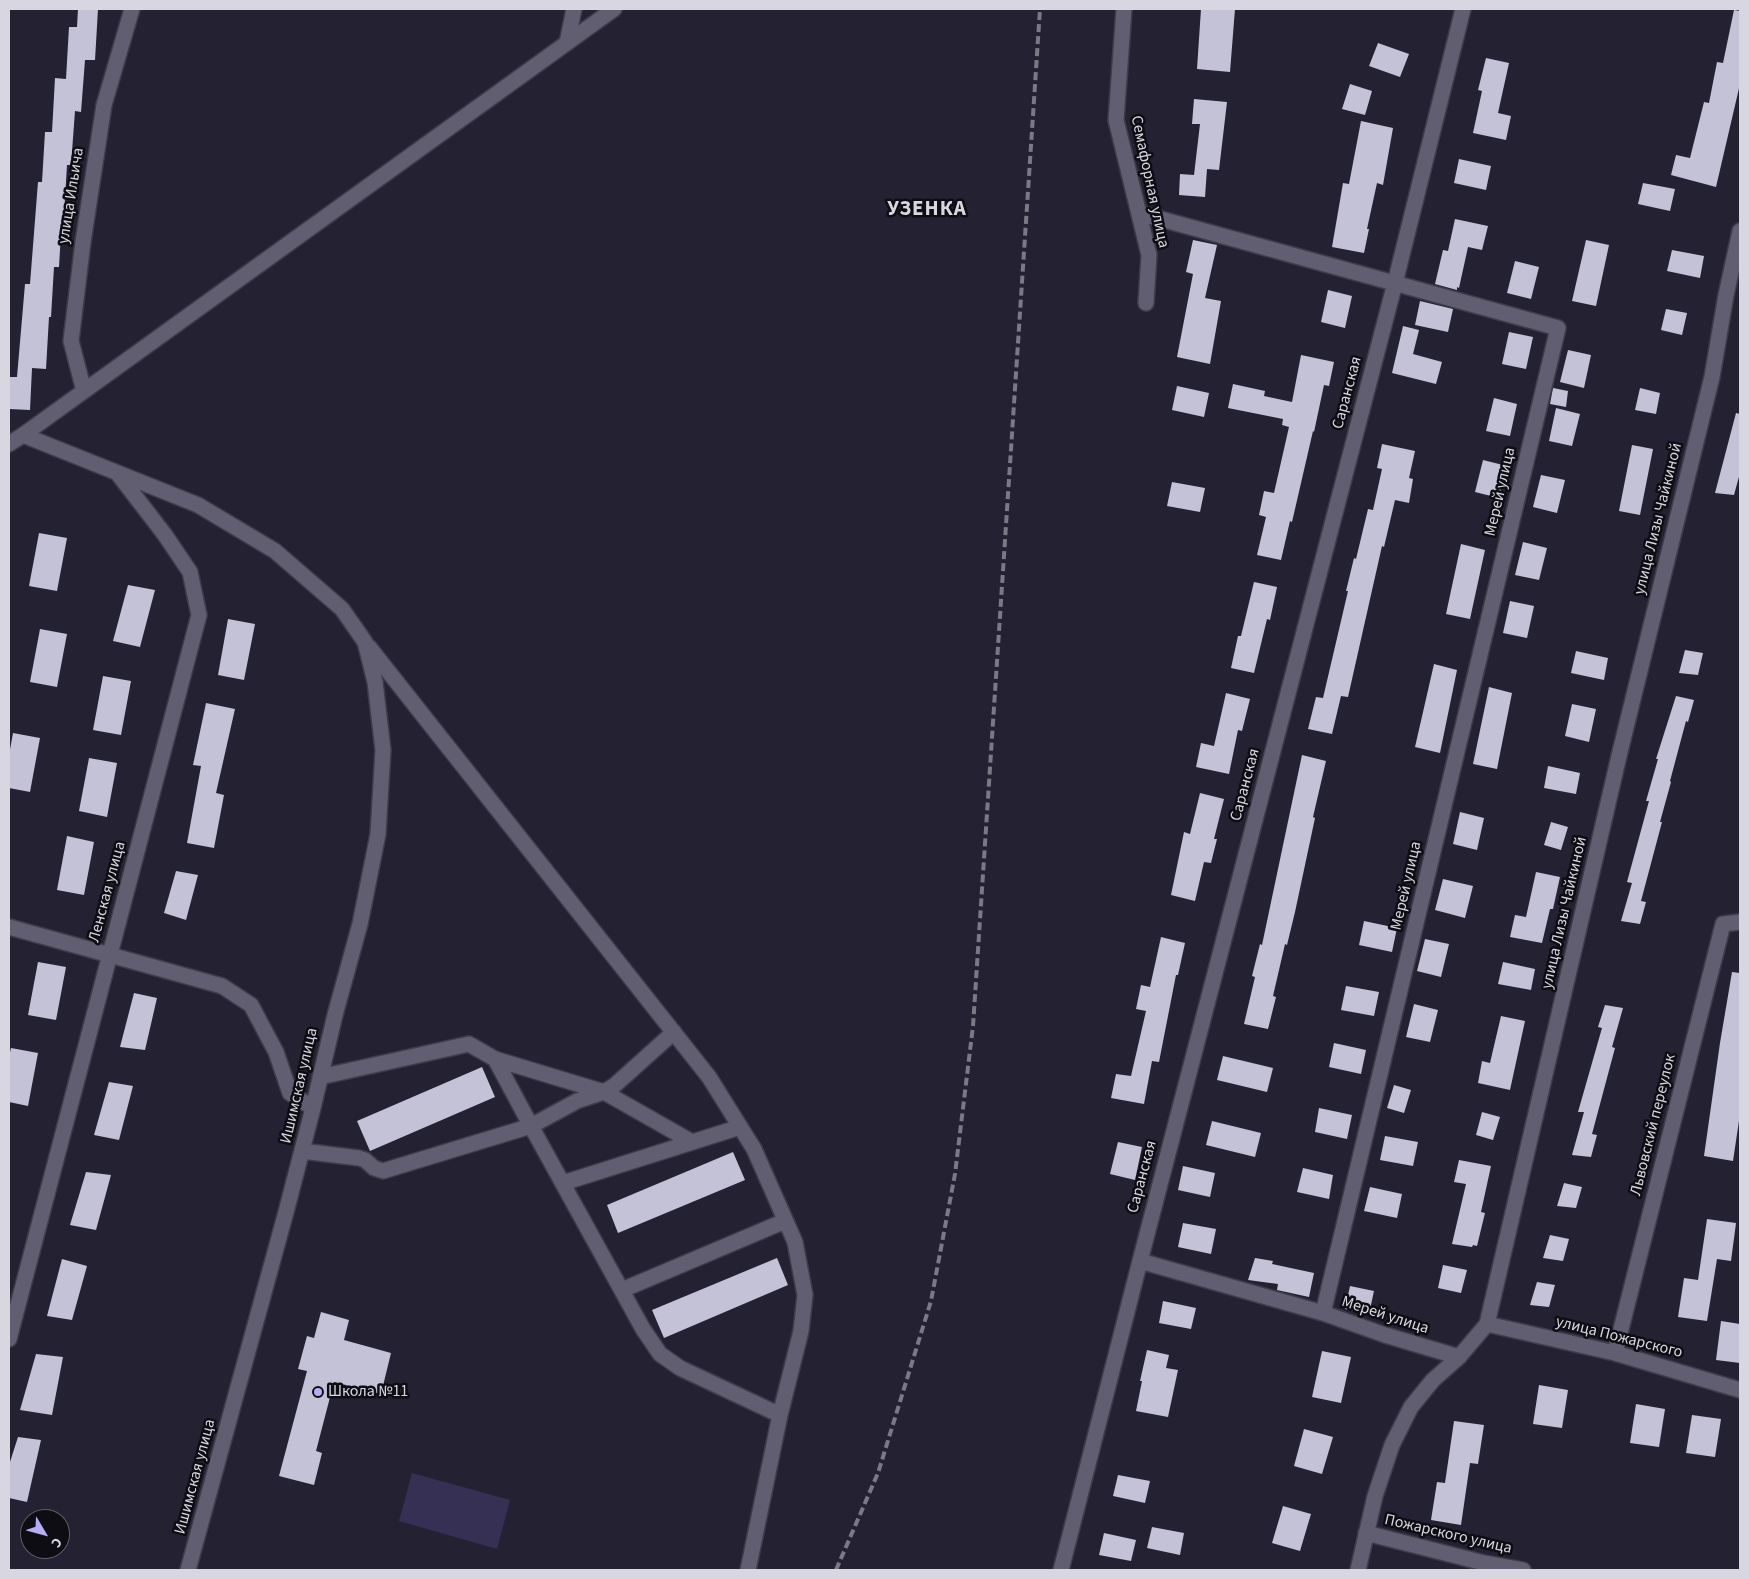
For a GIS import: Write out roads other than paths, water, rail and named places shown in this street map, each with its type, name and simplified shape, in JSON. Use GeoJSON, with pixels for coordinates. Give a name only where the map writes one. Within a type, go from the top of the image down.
{"type":"FeatureCollection","features":[{"type":"Feature","properties":{"kind":"street","name":"улица Ильича"},"geometry":{"type":"LineString","coordinates":[[84,391],[71,340],[82,252],[104,105],[132,9]]}},
{"type":"Feature","properties":{"kind":"street"},"geometry":{"type":"LineString","coordinates":[[567,43],[574,9]]}},
{"type":"Feature","properties":{"kind":"street"},"geometry":{"type":"LineString","coordinates":[[9,444],[614,9]]}},
{"type":"Feature","properties":{"kind":"street","name":"Семафорная улица"},"geometry":{"type":"LineString","coordinates":[[1124,9],[1116,120],[1149,255],[1146,303]]}},
{"type":"Feature","properties":{"kind":"street","name":"Саранская"},"geometry":{"type":"LineString","coordinates":[[1061,1570],[1394,283],[1463,9]]}},
{"type":"Feature","properties":{"kind":"street"},"geometry":{"type":"LineString","coordinates":[[1139,213],[1394,283]]}},
{"type":"Feature","properties":{"kind":"street","name":"улица Лизы Чайкиной"},"geometry":{"type":"LineString","coordinates":[[1358,1570],[1375,1496],[1392,1445],[1411,1407],[1433,1380],[1459,1357],[1487,1324],[1619,756],[1712,377],[1726,295],[1740,231]]}},
{"type":"Feature","properties":{"kind":"street","name":"Мерей улица"},"geometry":{"type":"LineString","coordinates":[[1394,283],[1558,328],[1323,1314],[1459,1357]]}},
{"type":"Feature","properties":{"kind":"street"},"geometry":{"type":"LineString","coordinates":[[1726,295],[1740,302]]}},
{"type":"Feature","properties":{"kind":"street","name":"Ишимская улица"},"geometry":{"type":"LineString","coordinates":[[23,435],[198,505],[275,551],[342,609],[365,642],[375,682],[383,750],[378,834],[360,924],[335,1014],[302,1151],[188,1570]]}},
{"type":"Feature","properties":{"kind":"street","name":"Ленская улица"},"geometry":{"type":"LineString","coordinates":[[9,1339],[199,615],[190,572],[165,535],[117,473]]}},
{"type":"Feature","properties":{"kind":"street"},"geometry":{"type":"LineString","coordinates":[[365,642],[709,1077],[754,1149],[795,1242],[805,1295],[801,1331],[780,1415],[748,1570]]}},
{"type":"Feature","properties":{"kind":"street","name":"Львовский переулок"},"geometry":{"type":"LineString","coordinates":[[1615,1353],[1723,924],[1740,922]]}},
{"type":"Feature","properties":{"kind":"street"},"geometry":{"type":"LineString","coordinates":[[9,927],[222,986],[252,1005],[276,1052],[290,1093],[313,1108]]}},
{"type":"Feature","properties":{"kind":"street"},"geometry":{"type":"LineString","coordinates":[[302,1151],[359,1158],[365,1160],[374,1168],[383,1171],[531,1126],[577,1101],[604,1092],[615,1085],[674,1032]]}},
{"type":"Feature","properties":{"kind":"street"},"geometry":{"type":"LineString","coordinates":[[320,1077],[469,1044],[495,1059],[604,1092],[692,1142]]}},
{"type":"Feature","properties":{"kind":"street"},"geometry":{"type":"LineString","coordinates":[[495,1059],[643,1329],[660,1354],[680,1368],[780,1415]]}},
{"type":"Feature","properties":{"kind":"street"},"geometry":{"type":"LineString","coordinates":[[563,1183],[740,1127]]}},
{"type":"Feature","properties":{"kind":"street"},"geometry":{"type":"LineString","coordinates":[[622,1290],[785,1221]]}},
{"type":"Feature","properties":{"kind":"street"},"geometry":{"type":"LineString","coordinates":[[1140,1261],[1323,1314]]}},
{"type":"Feature","properties":{"kind":"street","name":"улица Пожарского"},"geometry":{"type":"LineString","coordinates":[[1487,1324],[1615,1353],[1740,1390]]}},
{"type":"Feature","properties":{"kind":"street","name":"Пожарского улица"},"geometry":{"type":"LineString","coordinates":[[1366,1533],[1484,1563],[1523,1570]]}},
{"type":"Feature","properties":{"kind":"railway"},"geometry":{"type":"LineString","coordinates":[[836,1570],[878,1473],[931,1301],[955,1174],[973,1026],[1040,9]]}},
{"type":"Feature","properties":{"kind":"place","name":"Школа №11"},"geometry":{"type":"Point","coordinates":[318,1392]}},
{"type":"Feature","properties":{"kind":"district","name":"УЗЕНКА"},"geometry":{"type":"Point","coordinates":[927,210]}}]}
